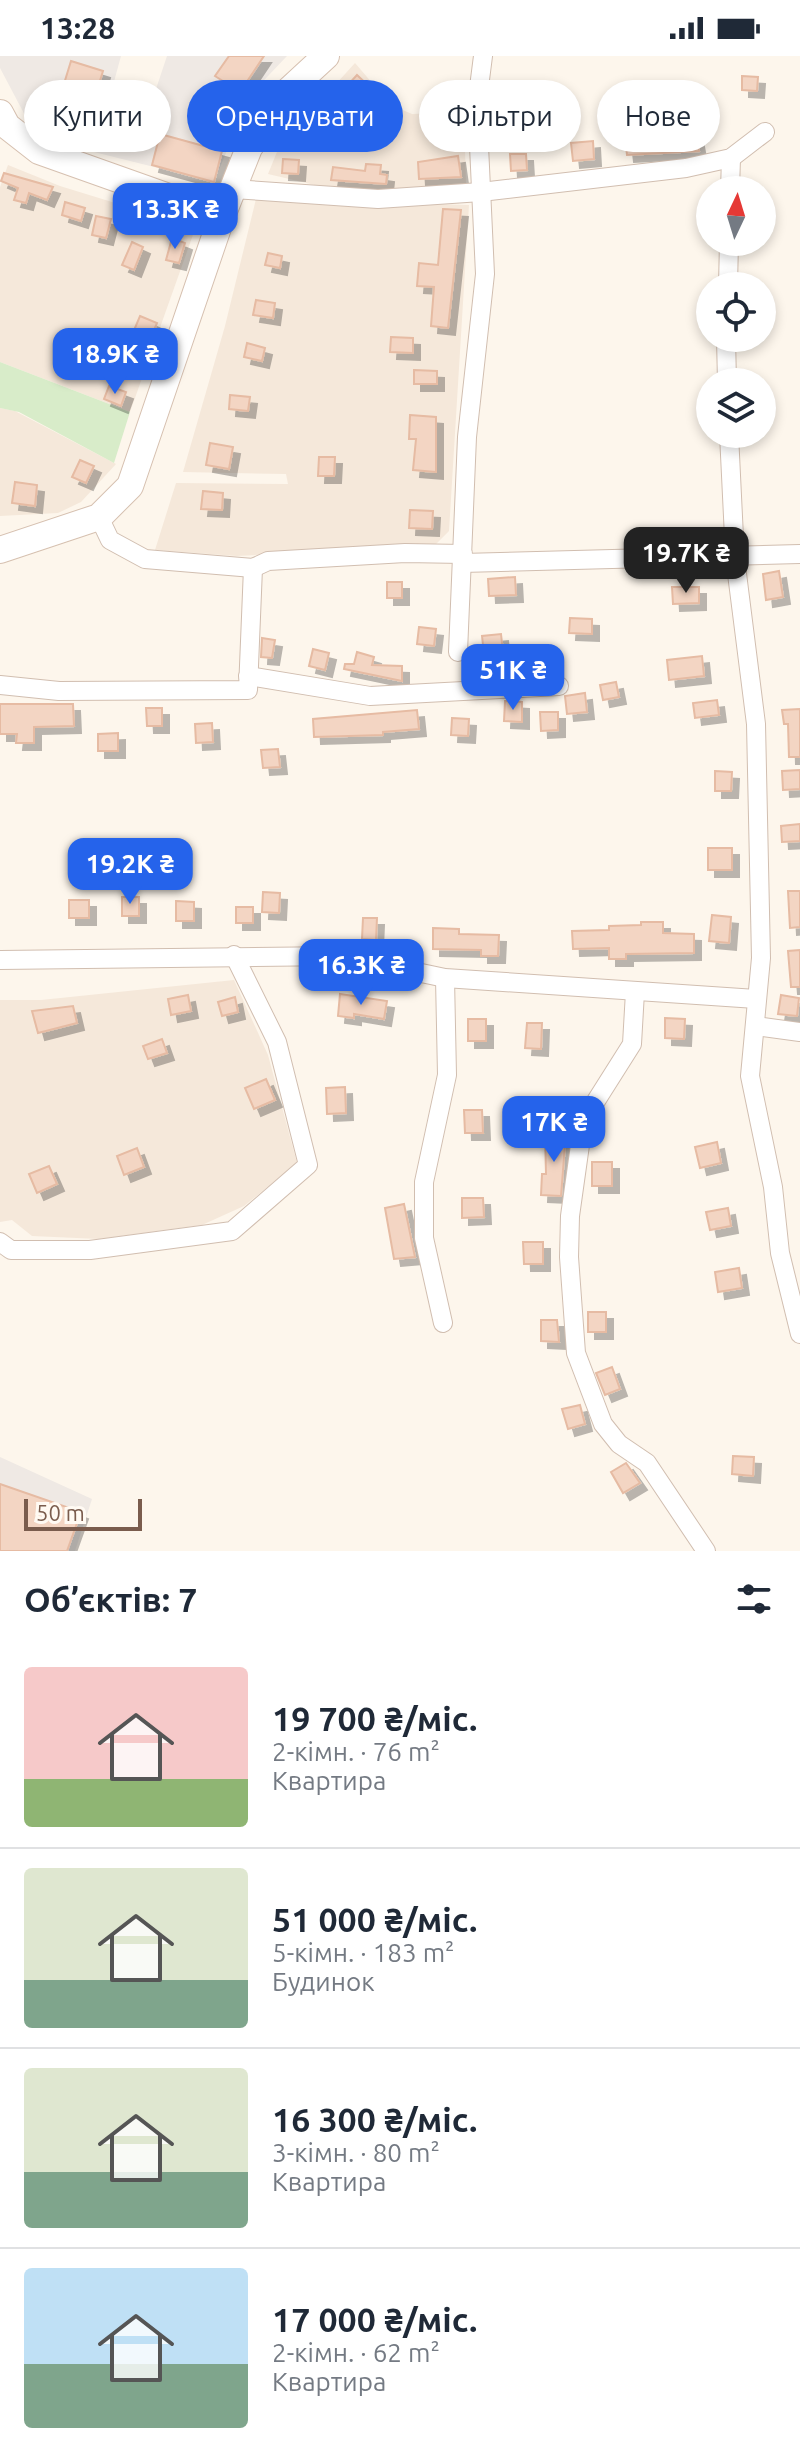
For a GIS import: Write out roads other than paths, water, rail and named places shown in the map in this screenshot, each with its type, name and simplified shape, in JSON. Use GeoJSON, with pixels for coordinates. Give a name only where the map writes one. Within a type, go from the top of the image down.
{"type":"FeatureCollection","features":[{"type":"Feature","properties":{"kind":"street"},"geometry":{"type":"LineString","coordinates":[[0,550],[99,517],[130,486],[222,216],[249,148],[287,92],[326,56]]}},
{"type":"Feature","properties":{"kind":"street"},"geometry":{"type":"LineString","coordinates":[[458,652],[467,437],[485,274],[477,103],[483,56]]}},
{"type":"Feature","properties":{"kind":"street"},"geometry":{"type":"LineString","coordinates":[[0,113],[7,126],[39,151],[222,216]]}},
{"type":"Feature","properties":{"kind":"street"},"geometry":{"type":"LineString","coordinates":[[233,189],[378,199],[481,192],[686,168],[731,158],[765,132]]}},
{"type":"Feature","properties":{"kind":"street"},"geometry":{"type":"LineString","coordinates":[[730,176],[731,158]]}},
{"type":"Feature","properties":{"kind":"street"},"geometry":{"type":"LineString","coordinates":[[730,448],[735,558],[756,724],[761,958],[750,1076],[773,1187],[780,1253],[800,1334]]}},
{"type":"Feature","properties":{"kind":"street"},"geometry":{"type":"LineString","coordinates":[[99,517],[110,540],[145,559],[253,568],[268,561],[405,553],[462,559],[735,558],[800,554]]}},
{"type":"Feature","properties":{"kind":"street"},"geometry":{"type":"LineString","coordinates":[[0,685],[59,691],[248,690],[253,568]]}},
{"type":"Feature","properties":{"kind":"street"},"geometry":{"type":"LineString","coordinates":[[248,676],[370,696],[559,686]]}},
{"type":"Feature","properties":{"kind":"street"},"geometry":{"type":"LineString","coordinates":[[0,1242],[11,1250],[90,1250],[232,1231],[308,1165],[277,1042],[234,955]]}},
{"type":"Feature","properties":{"kind":"street"},"geometry":{"type":"LineString","coordinates":[[0,960],[341,956],[445,978],[756,999]]}},
{"type":"Feature","properties":{"kind":"street"},"geometry":{"type":"LineString","coordinates":[[443,1323],[424,1238],[424,1182],[447,1075],[445,978]]}},
{"type":"Feature","properties":{"kind":"street"},"geometry":{"type":"LineString","coordinates":[[635,992],[632,1044],[589,1112],[580,1145],[570,1216],[569,1257],[576,1353],[603,1424],[619,1444],[647,1463],[706,1551]]}},
{"type":"Feature","properties":{"kind":"street"},"geometry":{"type":"LineString","coordinates":[[756,1026],[800,1032]]}}]}
